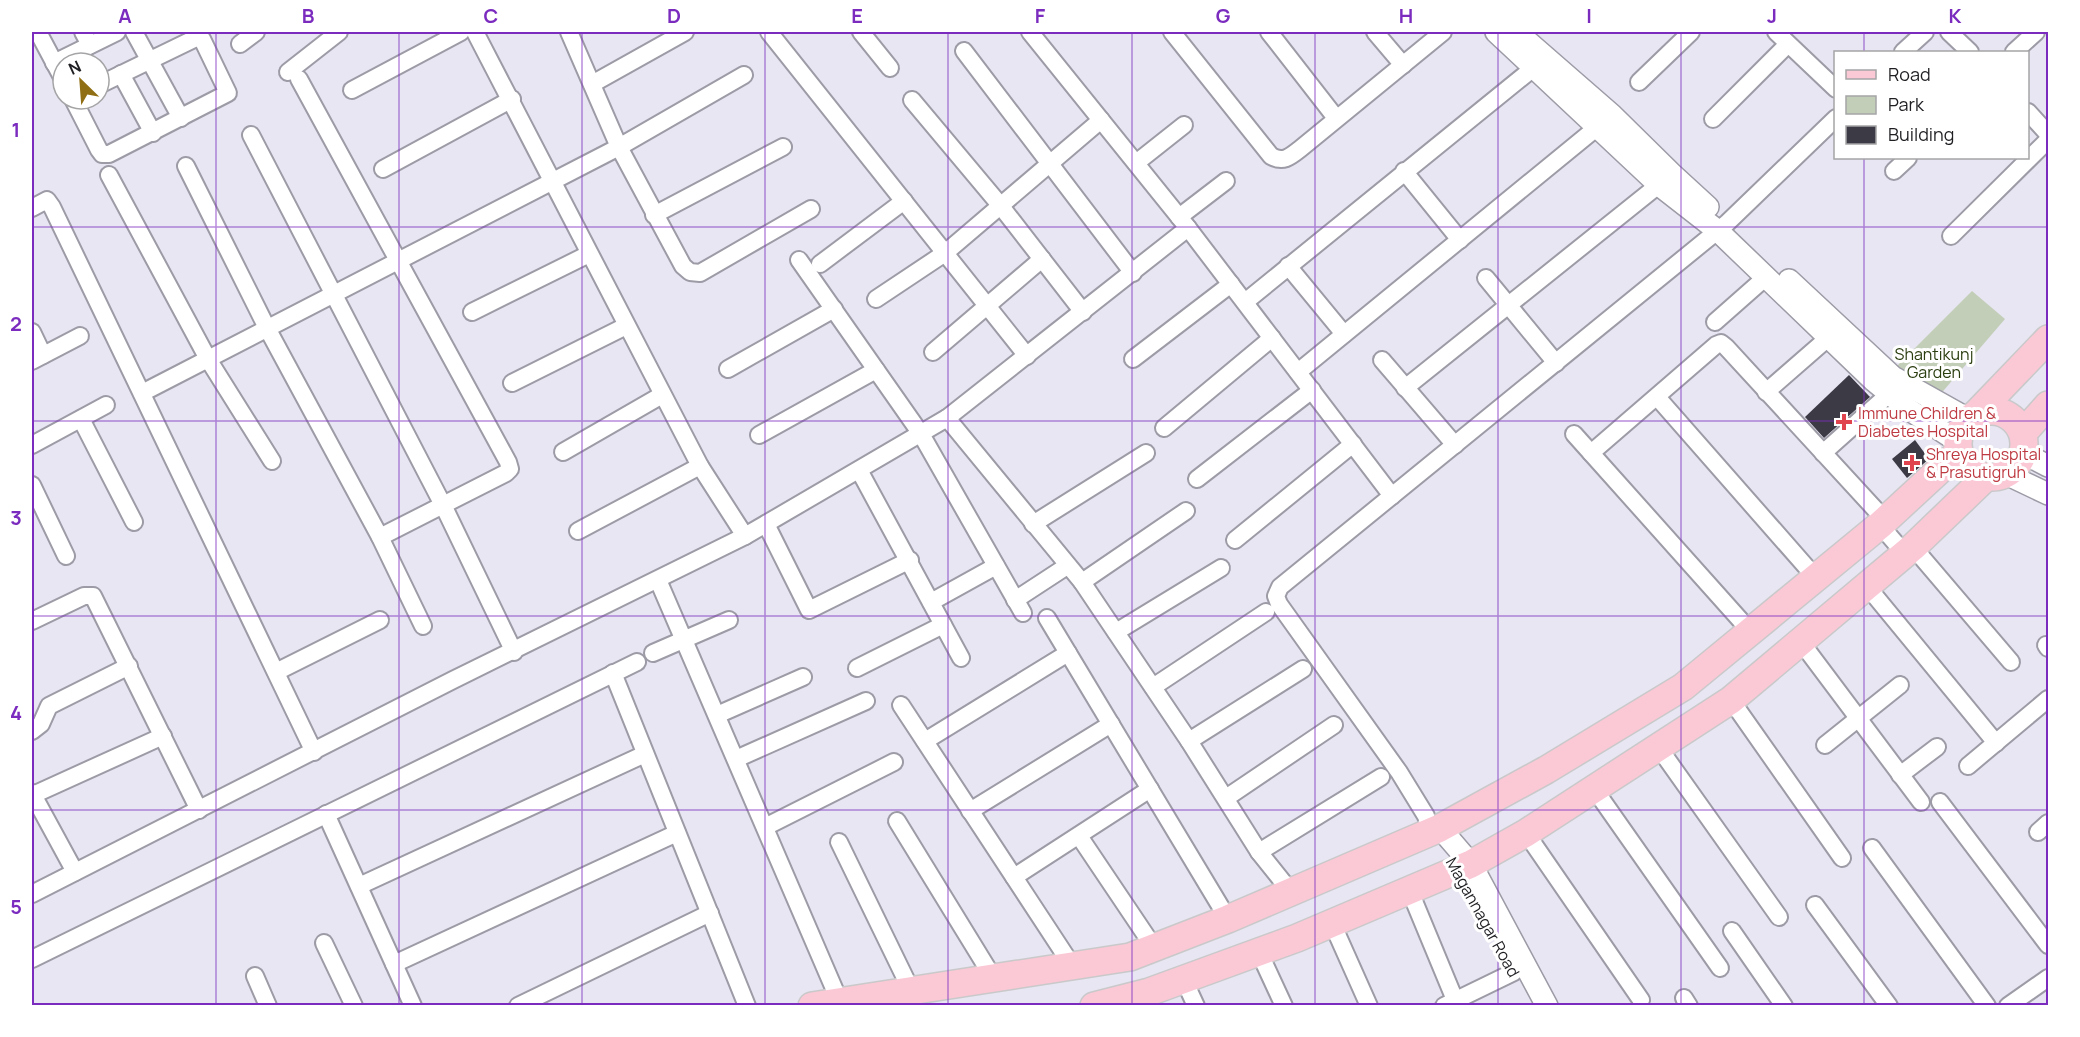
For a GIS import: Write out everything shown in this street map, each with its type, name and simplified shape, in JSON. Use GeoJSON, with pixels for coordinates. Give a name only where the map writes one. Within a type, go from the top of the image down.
{"type":"FeatureCollection","features":[{"type":"Feature","properties":{"kind":"main road"},"geometry":{"type":"LineString","coordinates":[[824,1003],[1073,967],[1155,949],[1291,892],[1546,770],[1683,687],[1882,523],[2049,339]]}},
{"type":"Feature","properties":{"kind":"main road"},"geometry":{"type":"LineString","coordinates":[[1094,1005],[1149,992],[1259,952],[1465,866],[1526,833],[1595,790],[1731,700],[1996,476],[2017,465],[2023,443],[2049,405]]}},
{"type":"Feature","properties":{"kind":"main road"},"geometry":{"type":"LineString","coordinates":[[1996,476],[1974,473],[1964,465],[1965,431],[1990,410],[2004,412],[2016,421],[2023,443]]}},
{"type":"Feature","properties":{"kind":"street"},"geometry":{"type":"LineString","coordinates":[[38,32],[51,57]]}},
{"type":"Feature","properties":{"kind":"street"},"geometry":{"type":"LineString","coordinates":[[69,51],[86,38],[117,32]]}},
{"type":"Feature","properties":{"kind":"street"},"geometry":{"type":"LineString","coordinates":[[134,32],[181,118]]}},
{"type":"Feature","properties":{"kind":"street"},"geometry":{"type":"LineString","coordinates":[[240,44],[256,32]]}},
{"type":"Feature","properties":{"kind":"street"},"geometry":{"type":"LineString","coordinates":[[339,32],[294,75],[510,469],[380,537]]}},
{"type":"Feature","properties":{"kind":"street"},"geometry":{"type":"LineString","coordinates":[[352,90],[461,32]]}},
{"type":"Feature","properties":{"kind":"street"},"geometry":{"type":"LineString","coordinates":[[475,32],[513,99],[551,182],[700,466],[745,536]]}},
{"type":"Feature","properties":{"kind":"street"},"geometry":{"type":"LineString","coordinates":[[569,32],[619,147],[654,215],[683,266],[690,272],[700,273],[811,209]]}},
{"type":"Feature","properties":{"kind":"street"},"geometry":{"type":"LineString","coordinates":[[592,84],[685,32]]}},
{"type":"Feature","properties":{"kind":"street"},"geometry":{"type":"LineString","coordinates":[[769,32],[1027,356]]}},
{"type":"Feature","properties":{"kind":"street"},"geometry":{"type":"LineString","coordinates":[[861,32],[890,68]]}},
{"type":"Feature","properties":{"kind":"street"},"geometry":{"type":"LineString","coordinates":[[1030,32],[1184,223],[1392,496]]}},
{"type":"Feature","properties":{"kind":"street"},"geometry":{"type":"LineString","coordinates":[[1174,32],[1271,156],[1278,160],[1287,159],[1300,149],[1443,32]]}},
{"type":"Feature","properties":{"kind":"street"},"geometry":{"type":"LineString","coordinates":[[1269,32],[1336,118]]}},
{"type":"Feature","properties":{"kind":"street"},"geometry":{"type":"LineString","coordinates":[[1375,32],[1403,65]]}},
{"type":"Feature","properties":{"kind":"street"},"geometry":{"type":"LineString","coordinates":[[1496,32],[1539,63],[1605,121],[1665,179],[1893,377],[1965,431]]}},
{"type":"Feature","properties":{"kind":"street"},"geometry":{"type":"LineString","coordinates":[[1516,32],[1539,63]]}},
{"type":"Feature","properties":{"kind":"street"},"geometry":{"type":"LineString","coordinates":[[1639,82],[1691,32]]}},
{"type":"Feature","properties":{"kind":"street"},"geometry":{"type":"LineString","coordinates":[[1776,32],[1834,87]]}},
{"type":"Feature","properties":{"kind":"street"},"geometry":{"type":"LineString","coordinates":[[1904,51],[1925,32]]}},
{"type":"Feature","properties":{"kind":"street"},"geometry":{"type":"LineString","coordinates":[[1949,32],[1969,51]]}},
{"type":"Feature","properties":{"kind":"street"},"geometry":{"type":"LineString","coordinates":[[2015,51],[2036,32]]}},
{"type":"Feature","properties":{"kind":"street"},"geometry":{"type":"LineString","coordinates":[[79,111],[102,154],[110,154],[228,93],[202,39],[198,37],[191,38],[111,79]]}},
{"type":"Feature","properties":{"kind":"street"},"geometry":{"type":"LineString","coordinates":[[1713,119],[1788,44]]}},
{"type":"Feature","properties":{"kind":"street"},"geometry":{"type":"LineString","coordinates":[[964,51],[1133,273]]}},
{"type":"Feature","properties":{"kind":"street"},"geometry":{"type":"LineString","coordinates":[[1245,302],[1539,63]]}},
{"type":"Feature","properties":{"kind":"street"},"geometry":{"type":"LineString","coordinates":[[121,74],[153,133]]}},
{"type":"Feature","properties":{"kind":"street"},"geometry":{"type":"LineString","coordinates":[[142,393],[619,147],[744,75]]}},
{"type":"Feature","properties":{"kind":"street"},"geometry":{"type":"LineString","coordinates":[[383,169],[513,99]]}},
{"type":"Feature","properties":{"kind":"street"},"geometry":{"type":"LineString","coordinates":[[912,100],[1000,205],[1083,312]]}},
{"type":"Feature","properties":{"kind":"street"},"geometry":{"type":"LineString","coordinates":[[2029,113],[2049,134]]}},
{"type":"Feature","properties":{"kind":"street"},"geometry":{"type":"LineString","coordinates":[[876,300],[945,253],[1101,120]]}},
{"type":"Feature","properties":{"kind":"street"},"geometry":{"type":"LineString","coordinates":[[1465,866],[1432,825],[1276,596],[1280,587],[1723,227],[1834,120]]}},
{"type":"Feature","properties":{"kind":"street"},"geometry":{"type":"LineString","coordinates":[[1298,372],[1605,121]]}},
{"type":"Feature","properties":{"kind":"street"},"geometry":{"type":"LineString","coordinates":[[1136,164],[1184,125]]}},
{"type":"Feature","properties":{"kind":"street"},"geometry":{"type":"LineString","coordinates":[[251,135],[443,505],[514,652]]}},
{"type":"Feature","properties":{"kind":"street"},"geometry":{"type":"LineString","coordinates":[[1951,236],[2049,140]]}},
{"type":"Feature","properties":{"kind":"street"},"geometry":{"type":"LineString","coordinates":[[654,215],[783,147]]}},
{"type":"Feature","properties":{"kind":"street"},"geometry":{"type":"LineString","coordinates":[[1894,171],[1907,159]]}},
{"type":"Feature","properties":{"kind":"street"},"geometry":{"type":"LineString","coordinates":[[186,166],[267,328],[380,537],[423,626]]}},
{"type":"Feature","properties":{"kind":"street"},"geometry":{"type":"LineString","coordinates":[[1404,171],[1460,240]]}},
{"type":"Feature","properties":{"kind":"street"},"geometry":{"type":"LineString","coordinates":[[109,175],[208,359],[272,461]]}},
{"type":"Feature","properties":{"kind":"street"},"geometry":{"type":"LineString","coordinates":[[1405,388],[1665,179]]}},
{"type":"Feature","properties":{"kind":"street"},"geometry":{"type":"LineString","coordinates":[[32,894],[745,536],[921,434],[947,418],[1133,273],[1226,181]]}},
{"type":"Feature","properties":{"kind":"street"},"geometry":{"type":"LineString","coordinates":[[32,208],[46,200],[52,207],[314,752]]}},
{"type":"Feature","properties":{"kind":"street"},"geometry":{"type":"LineString","coordinates":[[820,264],[904,201]]}},
{"type":"Feature","properties":{"kind":"street"},"geometry":{"type":"LineString","coordinates":[[1723,227],[1766,277],[1889,394],[1965,431]]}},
{"type":"Feature","properties":{"kind":"street"},"geometry":{"type":"LineString","coordinates":[[472,312],[589,254]]}},
{"type":"Feature","properties":{"kind":"street"},"geometry":{"type":"LineString","coordinates":[[799,260],[921,434],[1019,606],[1067,567]]}},
{"type":"Feature","properties":{"kind":"street"},"geometry":{"type":"LineString","coordinates":[[933,352],[1042,260]]}},
{"type":"Feature","properties":{"kind":"street"},"geometry":{"type":"LineString","coordinates":[[1288,266],[1344,334]]}},
{"type":"Feature","properties":{"kind":"street"},"geometry":{"type":"LineString","coordinates":[[1716,322],[1766,277]]}},
{"type":"Feature","properties":{"kind":"street"},"geometry":{"type":"LineString","coordinates":[[1486,278],[1556,363]]}},
{"type":"Feature","properties":{"kind":"street"},"geometry":{"type":"LineString","coordinates":[[1133,359],[1231,284]]}},
{"type":"Feature","properties":{"kind":"street"},"geometry":{"type":"LineString","coordinates":[[728,369],[834,309]]}},
{"type":"Feature","properties":{"kind":"street"},"geometry":{"type":"LineString","coordinates":[[512,383],[626,326]]}},
{"type":"Feature","properties":{"kind":"street"},"geometry":{"type":"LineString","coordinates":[[32,332],[37,358],[80,336]]}},
{"type":"Feature","properties":{"kind":"street"},"geometry":{"type":"LineString","coordinates":[[1164,428],[1272,338]]}},
{"type":"Feature","properties":{"kind":"street"},"geometry":{"type":"LineString","coordinates":[[1766,392],[1828,338]]}},
{"type":"Feature","properties":{"kind":"street"},"geometry":{"type":"LineString","coordinates":[[1591,453],[1720,344],[1726,347],[1823,453],[1882,523],[2011,662]]}},
{"type":"Feature","properties":{"kind":"street"},"geometry":{"type":"LineString","coordinates":[[1382,360],[1455,445]]}},
{"type":"Feature","properties":{"kind":"street"},"geometry":{"type":"LineString","coordinates":[[759,435],[876,370]]}},
{"type":"Feature","properties":{"kind":"street"},"geometry":{"type":"LineString","coordinates":[[1197,479],[1312,390]]}},
{"type":"Feature","properties":{"kind":"street"},"geometry":{"type":"LineString","coordinates":[[1823,453],[1889,394]]}},
{"type":"Feature","properties":{"kind":"street"},"geometry":{"type":"LineString","coordinates":[[563,452],[662,395]]}},
{"type":"Feature","properties":{"kind":"street"},"geometry":{"type":"LineString","coordinates":[[1657,398],[1816,578]]}},
{"type":"Feature","properties":{"kind":"street"},"geometry":{"type":"LineString","coordinates":[[32,445],[106,405]]}},
{"type":"Feature","properties":{"kind":"street"},"geometry":{"type":"LineString","coordinates":[[81,418],[134,522]]}},
{"type":"Feature","properties":{"kind":"street"},"geometry":{"type":"LineString","coordinates":[[947,418],[1067,567],[1082,582],[1189,741],[1259,852],[1291,892]]}},
{"type":"Feature","properties":{"kind":"street"},"geometry":{"type":"LineString","coordinates":[[1574,434],[1751,632]]}},
{"type":"Feature","properties":{"kind":"street"},"geometry":{"type":"LineString","coordinates":[[2023,443],[2049,466]]}},
{"type":"Feature","properties":{"kind":"street"},"geometry":{"type":"LineString","coordinates":[[1235,540],[1353,444]]}},
{"type":"Feature","properties":{"kind":"street"},"geometry":{"type":"LineString","coordinates":[[1033,524],[1146,453]]}},
{"type":"Feature","properties":{"kind":"street"},"geometry":{"type":"LineString","coordinates":[[578,531],[700,466]]}},
{"type":"Feature","properties":{"kind":"street"},"geometry":{"type":"LineString","coordinates":[[860,470],[961,658]]}},
{"type":"Feature","properties":{"kind":"street"},"geometry":{"type":"LineString","coordinates":[[1996,476],[2049,494]]}},
{"type":"Feature","properties":{"kind":"street"},"geometry":{"type":"LineString","coordinates":[[32,485],[66,556]]}},
{"type":"Feature","properties":{"kind":"street"},"geometry":{"type":"LineString","coordinates":[[1082,582],[1186,511]]}},
{"type":"Feature","properties":{"kind":"street"},"geometry":{"type":"LineString","coordinates":[[766,524],[809,610],[910,560]]}},
{"type":"Feature","properties":{"kind":"street"},"geometry":{"type":"LineString","coordinates":[[931,602],[996,566]]}},
{"type":"Feature","properties":{"kind":"street"},"geometry":{"type":"LineString","coordinates":[[1116,632],[1221,568]]}},
{"type":"Feature","properties":{"kind":"street"},"geometry":{"type":"LineString","coordinates":[[658,580],[765,827],[824,1003]]}},
{"type":"Feature","properties":{"kind":"street"},"geometry":{"type":"LineString","coordinates":[[1866,585],[1996,742]]}},
{"type":"Feature","properties":{"kind":"street"},"geometry":{"type":"LineString","coordinates":[[32,621],[84,596],[93,596],[199,810]]}},
{"type":"Feature","properties":{"kind":"street"},"geometry":{"type":"LineString","coordinates":[[1153,687],[1266,612]]}},
{"type":"Feature","properties":{"kind":"street"},"geometry":{"type":"LineString","coordinates":[[1047,618],[1228,919]]}},
{"type":"Feature","properties":{"kind":"street"},"geometry":{"type":"LineString","coordinates":[[276,672],[380,620]]}},
{"type":"Feature","properties":{"kind":"street"},"geometry":{"type":"LineString","coordinates":[[653,653],[729,620]]}},
{"type":"Feature","properties":{"kind":"street"},"geometry":{"type":"LineString","coordinates":[[857,668],[943,626]]}},
{"type":"Feature","properties":{"kind":"street"},"geometry":{"type":"LineString","coordinates":[[1801,642],[1921,802]]}},
{"type":"Feature","properties":{"kind":"street"},"geometry":{"type":"LineString","coordinates":[[925,741],[1068,653]]}},
{"type":"Feature","properties":{"kind":"street"},"geometry":{"type":"LineString","coordinates":[[32,960],[637,662]]}},
{"type":"Feature","properties":{"kind":"street"},"geometry":{"type":"LineString","coordinates":[[32,731],[41,724],[49,706],[129,666]]}},
{"type":"Feature","properties":{"kind":"street"},"geometry":{"type":"LineString","coordinates":[[1189,741],[1303,669]]}},
{"type":"Feature","properties":{"kind":"street"},"geometry":{"type":"LineString","coordinates":[[613,673],[747,1005]]}},
{"type":"Feature","properties":{"kind":"street"},"geometry":{"type":"LineString","coordinates":[[717,715],[803,676]]}},
{"type":"Feature","properties":{"kind":"street"},"geometry":{"type":"LineString","coordinates":[[1825,745],[1900,685]]}},
{"type":"Feature","properties":{"kind":"street"},"geometry":{"type":"LineString","coordinates":[[1968,766],[2049,699]]}},
{"type":"Feature","properties":{"kind":"street"},"geometry":{"type":"LineString","coordinates":[[1731,700],[1842,858]]}},
{"type":"Feature","properties":{"kind":"street"},"geometry":{"type":"LineString","coordinates":[[736,759],[866,701]]}},
{"type":"Feature","properties":{"kind":"street"},"geometry":{"type":"LineString","coordinates":[[901,705],[1073,967]]}},
{"type":"Feature","properties":{"kind":"street"},"geometry":{"type":"LineString","coordinates":[[970,811],[1111,724]]}},
{"type":"Feature","properties":{"kind":"street"},"geometry":{"type":"LineString","coordinates":[[1226,798],[1334,725]]}},
{"type":"Feature","properties":{"kind":"street"},"geometry":{"type":"LineString","coordinates":[[75,872],[33,800],[163,736]]}},
{"type":"Feature","properties":{"kind":"street"},"geometry":{"type":"LineString","coordinates":[[1900,775],[1937,747]]}},
{"type":"Feature","properties":{"kind":"street"},"geometry":{"type":"LineString","coordinates":[[1659,748],[1779,917]]}},
{"type":"Feature","properties":{"kind":"street"},"geometry":{"type":"LineString","coordinates":[[359,886],[645,754]]}},
{"type":"Feature","properties":{"kind":"street"},"geometry":{"type":"LineString","coordinates":[[765,827],[894,762]]}},
{"type":"Feature","properties":{"kind":"street"},"geometry":{"type":"LineString","coordinates":[[1259,852],[1381,777]]}},
{"type":"Feature","properties":{"kind":"street"},"geometry":{"type":"LineString","coordinates":[[1014,877],[1150,789]]}},
{"type":"Feature","properties":{"kind":"street"},"geometry":{"type":"LineString","coordinates":[[1595,790],[1720,968]]}},
{"type":"Feature","properties":{"kind":"street"},"geometry":{"type":"LineString","coordinates":[[1940,802],[2049,945]]}},
{"type":"Feature","properties":{"kind":"street"},"geometry":{"type":"LineString","coordinates":[[326,814],[413,1005]]}},
{"type":"Feature","properties":{"kind":"street"},"geometry":{"type":"LineString","coordinates":[[897,821],[993,979]]}},
{"type":"Feature","properties":{"kind":"street"},"geometry":{"type":"LineString","coordinates":[[394,964],[677,833]]}},
{"type":"Feature","properties":{"kind":"street"},"geometry":{"type":"LineString","coordinates":[[1526,833],[1641,1000]]}},
{"type":"Feature","properties":{"kind":"street"},"geometry":{"type":"LineString","coordinates":[[1079,836],[1155,949]]}},
{"type":"Feature","properties":{"kind":"street"},"geometry":{"type":"LineString","coordinates":[[839,842],[911,990]]}},
{"type":"Feature","properties":{"kind":"street"},"geometry":{"type":"LineString","coordinates":[[1872,848],[1987,1005]]}},
{"type":"Feature","properties":{"kind":"street","name":"Magannagar Road"},"geometry":{"type":"LineString","coordinates":[[1465,866],[1514,972],[1532,1005]]}},
{"type":"Feature","properties":{"kind":"street","name":"Magannagar Road"},"geometry":{"type":"LineString","coordinates":[[1465,866],[1547,1005]]}},
{"type":"Feature","properties":{"kind":"street"},"geometry":{"type":"LineString","coordinates":[[1409,889],[1450,1003],[1514,972]]}},
{"type":"Feature","properties":{"kind":"street"},"geometry":{"type":"LineString","coordinates":[[1815,905],[1888,1005]]}},
{"type":"Feature","properties":{"kind":"street"},"geometry":{"type":"LineString","coordinates":[[518,1005],[710,913]]}},
{"type":"Feature","properties":{"kind":"street"},"geometry":{"type":"LineString","coordinates":[[1332,923],[1369,1005]]}},
{"type":"Feature","properties":{"kind":"street"},"geometry":{"type":"LineString","coordinates":[[1732,931],[1784,1005]]}},
{"type":"Feature","properties":{"kind":"street"},"geometry":{"type":"LineString","coordinates":[[324,943],[354,1005]]}},
{"type":"Feature","properties":{"kind":"street"},"geometry":{"type":"LineString","coordinates":[[1259,952],[1284,1005]]}},
{"type":"Feature","properties":{"kind":"street"},"geometry":{"type":"LineString","coordinates":[[255,976],[268,1005]]}},
{"type":"Feature","properties":{"kind":"street"},"geometry":{"type":"LineString","coordinates":[[2008,1005],[2049,978]]}},
{"type":"Feature","properties":{"kind":"street"},"geometry":{"type":"LineString","coordinates":[[1184,980],[1196,1005]]}},
{"type":"Feature","properties":{"kind":"green space","name":"Shantikunj Garden"},"geometry":{"type":"Polygon","coordinates":[[[1972,291],[2005,319],[1938,397],[1896,367],[1972,291]]]}},
{"type":"Feature","properties":{"kind":"building"},"geometry":{"type":"Polygon","coordinates":[[[1849,375],[1870,397],[1824,438],[1805,417],[1849,375]]]}},
{"type":"Feature","properties":{"kind":"building"},"geometry":{"type":"Polygon","coordinates":[[[1915,440],[1929,459],[1907,478],[1892,459],[1915,440]]]}},
{"type":"Feature","properties":{"kind":"place","name":"Immune Children & Diabetes Hospital"},"geometry":{"type":"Point","coordinates":[1844,422]}},
{"type":"Feature","properties":{"kind":"place","name":"Shreya Hospital & Prasutigruh"},"geometry":{"type":"Point","coordinates":[1912,463]}}]}
